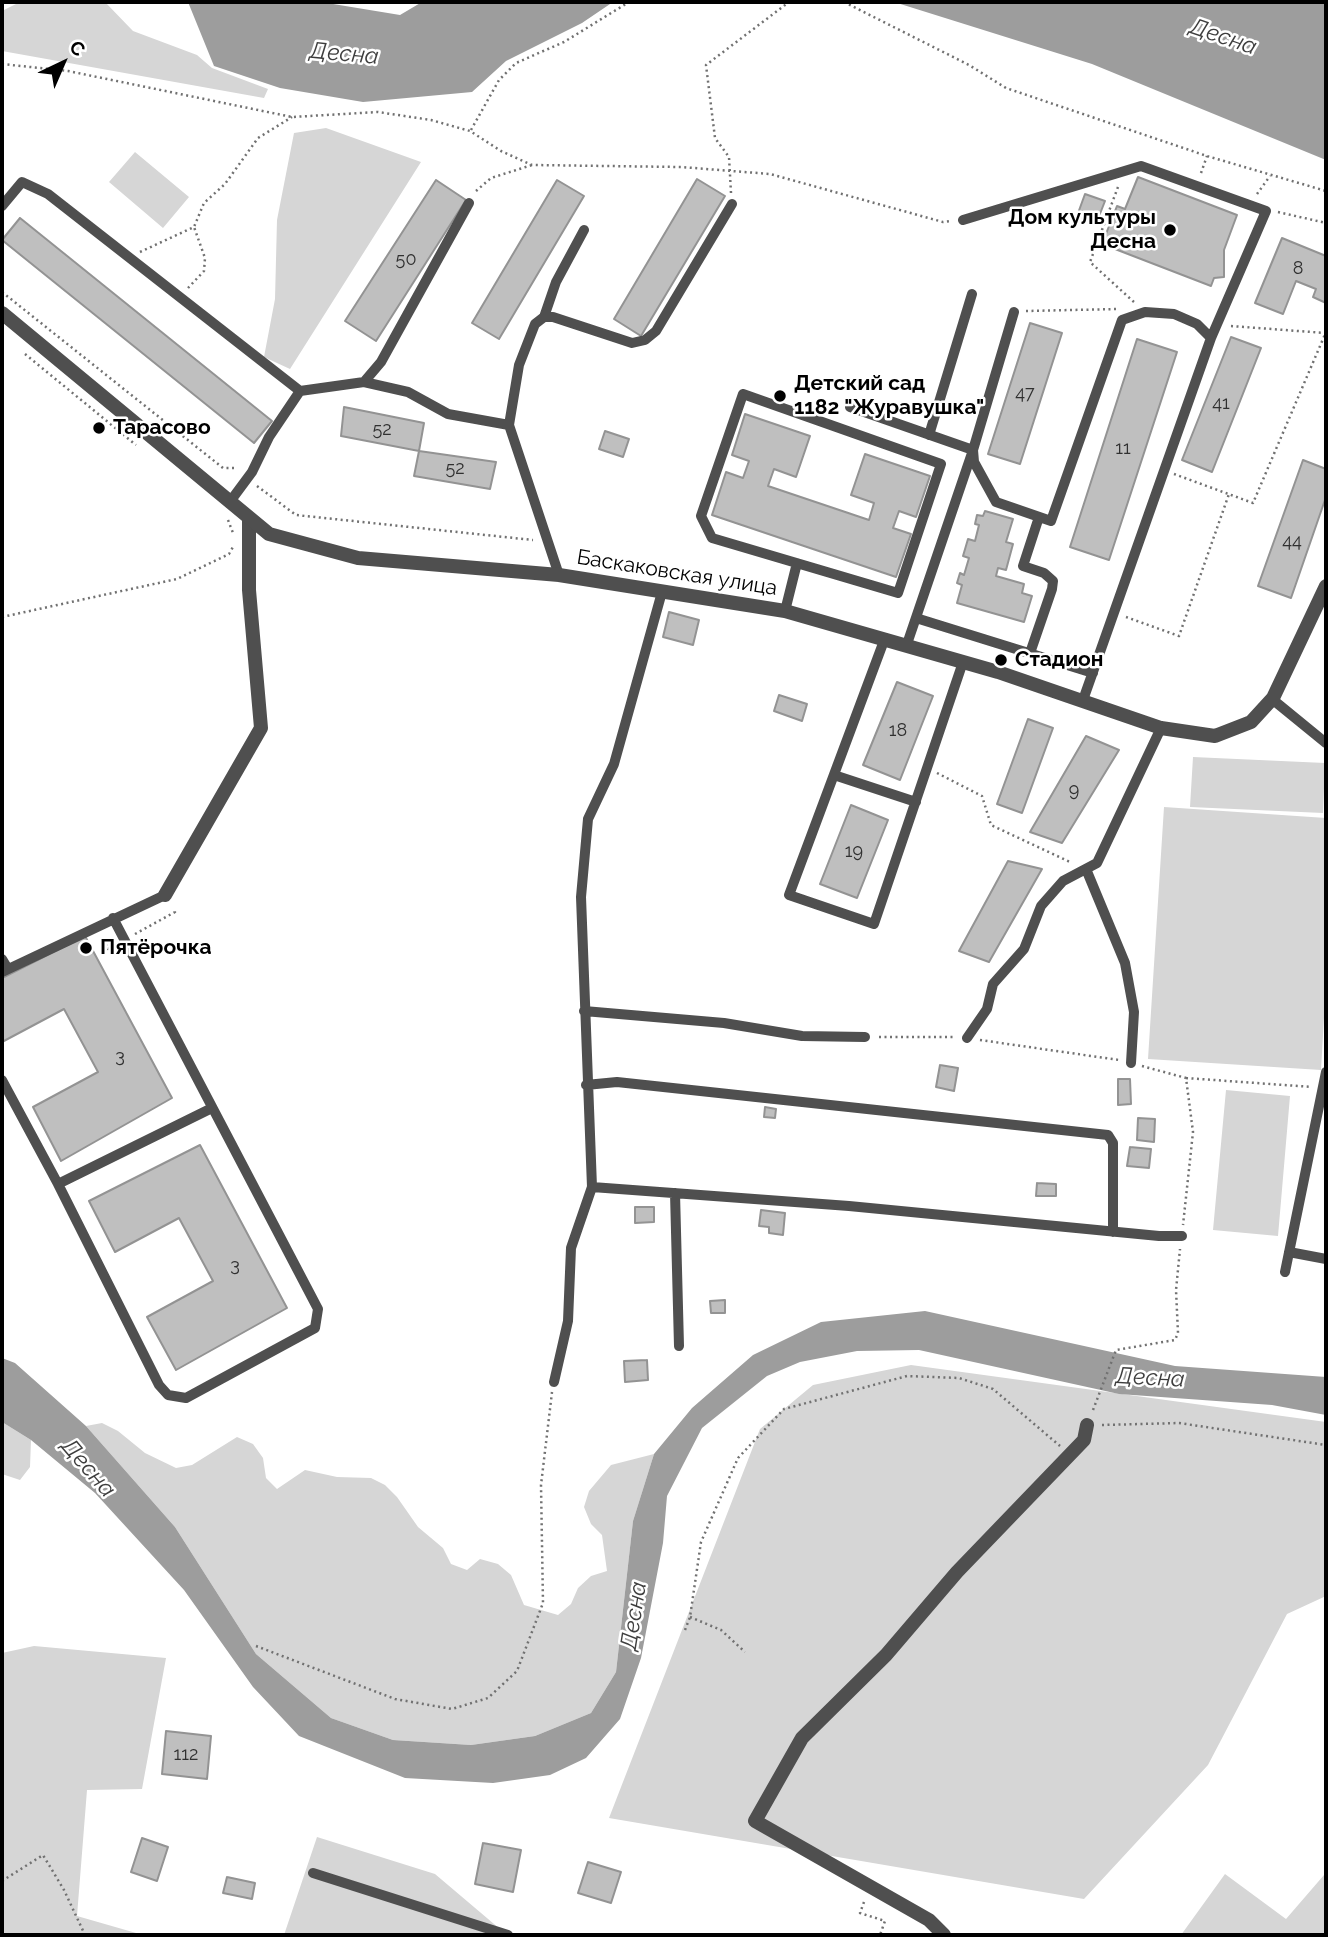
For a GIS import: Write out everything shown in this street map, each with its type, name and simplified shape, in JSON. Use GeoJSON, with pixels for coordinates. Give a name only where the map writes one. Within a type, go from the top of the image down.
{"type":"FeatureCollection","features":[{"type":"Feature","properties":{"kind":"street","name":"Баскаковская улица"},"geometry":{"type":"LineString","coordinates":[[2,313],[227,510],[249,519],[268,534],[358,558],[559,575],[785,611],[963,662],[1161,728],[1215,736],[1251,722],[1272,699],[1326,586]]}},
{"type":"Feature","properties":{"kind":"street"},"geometry":{"type":"LineString","coordinates":[[169,899],[261,728],[249,590],[249,519]]}},
{"type":"Feature","properties":{"kind":"street"},"geometry":{"type":"LineString","coordinates":[[944,1935],[929,1920],[755,1822],[802,1738],[886,1655],[957,1572],[1084,1440],[1087,1425]]}},
{"type":"Feature","properties":{"kind":"lane"},"geometry":{"type":"LineString","coordinates":[[963,220],[1141,166],[1266,211],[1212,338],[1083,700]]}},
{"type":"Feature","properties":{"kind":"lane"},"geometry":{"type":"LineString","coordinates":[[2,206],[22,183],[48,194],[300,391],[364,382],[408,393],[448,414],[509,425]]}},
{"type":"Feature","properties":{"kind":"lane"},"geometry":{"type":"LineString","coordinates":[[364,382],[381,362],[469,203]]}},
{"type":"Feature","properties":{"kind":"lane"},"geometry":{"type":"LineString","coordinates":[[544,317],[632,343],[645,340],[656,331],[732,204]]}},
{"type":"Feature","properties":{"kind":"lane"},"geometry":{"type":"LineString","coordinates":[[559,575],[509,425],[524,346],[535,324],[544,317],[556,282],[584,230]]}},
{"type":"Feature","properties":{"kind":"lane"},"geometry":{"type":"LineString","coordinates":[[929,435],[972,294]]}},
{"type":"Feature","properties":{"kind":"lane"},"geometry":{"type":"LineString","coordinates":[[907,645],[972,450],[1014,312]]}},
{"type":"Feature","properties":{"kind":"lane"},"geometry":{"type":"LineString","coordinates":[[972,450],[974,462],[996,502],[1051,521],[1122,320],[1145,312],[1174,313],[1197,324],[1212,338]]}},
{"type":"Feature","properties":{"kind":"lane"},"geometry":{"type":"LineString","coordinates":[[227,510],[252,472],[269,437],[300,391]]}},
{"type":"Feature","properties":{"kind":"lane"},"geometry":{"type":"LineString","coordinates":[[743,394],[941,464],[898,593],[797,563],[712,538],[701,516],[743,394]]}},
{"type":"Feature","properties":{"kind":"lane"},"geometry":{"type":"LineString","coordinates":[[850,407],[972,450]]}},
{"type":"Feature","properties":{"kind":"lane"},"geometry":{"type":"LineString","coordinates":[[1030,653],[1053,581],[1044,573],[1023,566],[1039,517]]}},
{"type":"Feature","properties":{"kind":"lane"},"geometry":{"type":"LineString","coordinates":[[785,611],[797,563]]}},
{"type":"Feature","properties":{"kind":"lane"},"geometry":{"type":"LineString","coordinates":[[554,1382],[568,1321],[570,1248],[592,1187],[586,1085],[581,897],[589,819],[614,764],[662,593]]}},
{"type":"Feature","properties":{"kind":"lane"},"geometry":{"type":"LineString","coordinates":[[916,618],[1093,673]]}},
{"type":"Feature","properties":{"kind":"lane"},"geometry":{"type":"LineString","coordinates":[[885,638],[789,895],[874,924],[963,662]]}},
{"type":"Feature","properties":{"kind":"lane"},"geometry":{"type":"LineString","coordinates":[[1272,699],[1326,743]]}},
{"type":"Feature","properties":{"kind":"lane"},"geometry":{"type":"LineString","coordinates":[[967,1038],[987,1009],[993,984],[1024,949],[1041,906],[1063,881],[1097,863],[1161,728]]}},
{"type":"Feature","properties":{"kind":"lane"},"geometry":{"type":"LineString","coordinates":[[834,775],[916,802]]}},
{"type":"Feature","properties":{"kind":"lane"},"geometry":{"type":"LineString","coordinates":[[1086,869],[1125,963],[1135,1012],[1131,1063]]}},
{"type":"Feature","properties":{"kind":"lane"},"geometry":{"type":"LineString","coordinates":[[2,959],[5,971],[113,918],[169,899]]}},
{"type":"Feature","properties":{"kind":"lane"},"geometry":{"type":"LineString","coordinates":[[2,1080],[58,1184],[159,1385],[168,1395],[186,1398],[307,1334],[318,1319],[318,1309],[113,918]]}},
{"type":"Feature","properties":{"kind":"lane"},"geometry":{"type":"LineString","coordinates":[[584,1011],[724,1023],[802,1036],[865,1037]]}},
{"type":"Feature","properties":{"kind":"lane"},"geometry":{"type":"LineString","coordinates":[[1285,1272],[1326,1072]]}},
{"type":"Feature","properties":{"kind":"lane"},"geometry":{"type":"LineString","coordinates":[[586,1085],[617,1082],[1108,1135],[1113,1143],[1113,1232]]}},
{"type":"Feature","properties":{"kind":"lane"},"geometry":{"type":"LineString","coordinates":[[58,1184],[212,1108]]}},
{"type":"Feature","properties":{"kind":"lane"},"geometry":{"type":"LineString","coordinates":[[592,1187],[849,1206],[1113,1232],[1182,1236]]}},
{"type":"Feature","properties":{"kind":"lane"},"geometry":{"type":"LineString","coordinates":[[675,1193],[679,1346]]}},
{"type":"Feature","properties":{"kind":"lane"},"geometry":{"type":"LineString","coordinates":[[1289,1252],[1326,1259]]}},
{"type":"Feature","properties":{"kind":"lane"},"geometry":{"type":"LineString","coordinates":[[313,1873],[508,1935]]}},
{"type":"Feature","properties":{"kind":"path"},"geometry":{"type":"LineString","coordinates":[[470,131],[499,80],[516,63],[564,42],[629,2]]}},
{"type":"Feature","properties":{"kind":"path"},"geometry":{"type":"LineString","coordinates":[[732,204],[726,150],[715,138],[706,65],[789,2]]}},
{"type":"Feature","properties":{"kind":"path"},"geometry":{"type":"LineString","coordinates":[[844,2],[969,65],[1006,88],[1270,176],[1326,191]]}},
{"type":"Feature","properties":{"kind":"path"},"geometry":{"type":"LineString","coordinates":[[2,64],[68,71],[292,117],[378,113],[431,120],[470,131],[501,151],[532,165]]}},
{"type":"Feature","properties":{"kind":"path"},"geometry":{"type":"LineString","coordinates":[[179,298],[204,271],[205,258],[194,227],[204,203],[225,184],[258,138],[292,117]]}},
{"type":"Feature","properties":{"kind":"path"},"geometry":{"type":"LineString","coordinates":[[1197,186],[1208,156]]}},
{"type":"Feature","properties":{"kind":"path"},"geometry":{"type":"LineString","coordinates":[[469,203],[480,186],[491,178],[532,165],[681,167],[770,174],[811,183],[943,222],[963,220]]}},
{"type":"Feature","properties":{"kind":"path"},"geometry":{"type":"LineString","coordinates":[[1124,171],[1090,262],[1145,312]]}},
{"type":"Feature","properties":{"kind":"path"},"geometry":{"type":"LineString","coordinates":[[1239,202],[1251,201],[1270,176]]}},
{"type":"Feature","properties":{"kind":"path"},"geometry":{"type":"LineString","coordinates":[[1266,211],[1282,212],[1326,223]]}},
{"type":"Feature","properties":{"kind":"path"},"geometry":{"type":"LineString","coordinates":[[127,258],[194,227]]}},
{"type":"Feature","properties":{"kind":"path"},"geometry":{"type":"LineString","coordinates":[[1014,312],[1118,309]]}},
{"type":"Feature","properties":{"kind":"path"},"geometry":{"type":"LineString","coordinates":[[1166,471],[1253,503],[1326,333],[1219,324]]}},
{"type":"Feature","properties":{"kind":"path"},"geometry":{"type":"LineString","coordinates":[[25,354],[136,445]]}},
{"type":"Feature","properties":{"kind":"path"},"geometry":{"type":"LineString","coordinates":[[1115,612],[1179,636],[1229,494]]}},
{"type":"Feature","properties":{"kind":"path"},"geometry":{"type":"LineString","coordinates":[[227,510],[234,537]]}},
{"type":"Feature","properties":{"kind":"path"},"geometry":{"type":"LineString","coordinates":[[2,617],[177,579],[229,554],[234,544],[235,553]]}},
{"type":"Feature","properties":{"kind":"path"},"geometry":{"type":"LineString","coordinates":[[927,769],[982,796],[991,825],[1086,869]]}},
{"type":"Feature","properties":{"kind":"path"},"geometry":{"type":"LineString","coordinates":[[96,927],[108,949],[175,912],[169,899]]}},
{"type":"Feature","properties":{"kind":"path"},"geometry":{"type":"LineString","coordinates":[[1186,1078],[1323,1088]]}},
{"type":"Feature","properties":{"kind":"path"},"geometry":{"type":"LineString","coordinates":[[1163,1344],[1116,1350],[1087,1425],[1179,1423],[1326,1445]]}},
{"type":"Feature","properties":{"kind":"path"},"geometry":{"type":"LineString","coordinates":[[685,1629],[690,1617],[701,1542],[738,1458],[784,1409],[907,1376],[959,1378],[993,1389],[1070,1455]]}},
{"type":"Feature","properties":{"kind":"path"},"geometry":{"type":"LineString","coordinates":[[256,1646],[395,1699],[452,1709],[488,1698],[517,1671],[543,1603],[541,1485],[554,1382]]}},
{"type":"Feature","properties":{"kind":"path"},"geometry":{"type":"LineString","coordinates":[[690,1617],[721,1630],[745,1651]]}},
{"type":"Feature","properties":{"kind":"path"},"geometry":{"type":"LineString","coordinates":[[2,1881],[43,1855],[64,1890],[85,1935]]}},
{"type":"Feature","properties":{"kind":"path"},"geometry":{"type":"LineString","coordinates":[[870,1885],[860,1913],[885,1921],[880,1935]]}},
{"type":"Feature","properties":{"kind":"shaded area"},"geometry":{"type":"Polygon","coordinates":[[[20,2],[105,2],[133,31],[197,55],[212,68],[268,89],[264,98],[2,51],[2,11],[20,2]]]}},
{"type":"Feature","properties":{"kind":"shaded area"},"geometry":{"type":"Polygon","coordinates":[[[326,128],[421,162],[290,369],[264,357],[275,299],[277,220],[294,133],[326,128]]]}},
{"type":"Feature","properties":{"kind":"shaded area"},"geometry":{"type":"Polygon","coordinates":[[[135,152],[189,197],[163,228],[109,182],[135,152]]]}},
{"type":"Feature","properties":{"kind":"shaded area"},"geometry":{"type":"Polygon","coordinates":[[[1193,757],[1325,763],[1323,813],[1190,807],[1193,757]]]}},
{"type":"Feature","properties":{"kind":"shaded area"},"geometry":{"type":"Polygon","coordinates":[[[1164,807],[1326,818],[1326,982],[1321,1070],[1148,1059],[1164,807]]]}},
{"type":"Feature","properties":{"kind":"shaded area"},"geometry":{"type":"Polygon","coordinates":[[[1226,1090],[1290,1096],[1278,1236],[1213,1230],[1226,1090]]]}},
{"type":"Feature","properties":{"kind":"shaded area"},"geometry":{"type":"Polygon","coordinates":[[[911,1365],[1326,1422],[1326,1596],[1287,1614],[1208,1765],[1084,1899],[609,1818],[760,1429],[813,1385],[911,1365]]]}},
{"type":"Feature","properties":{"kind":"shaded area"},"geometry":{"type":"Polygon","coordinates":[[[2,1422],[31,1440],[30,1467],[20,1480],[2,1474],[2,1422]]]}},
{"type":"Feature","properties":{"kind":"shaded area"},"geometry":{"type":"Polygon","coordinates":[[[102,1423],[118,1431],[145,1453],[176,1468],[192,1465],[237,1437],[253,1444],[263,1458],[266,1478],[277,1489],[305,1470],[337,1477],[371,1478],[385,1485],[397,1497],[418,1527],[443,1548],[451,1564],[467,1570],[480,1559],[498,1564],[511,1575],[524,1605],[558,1615],[571,1604],[578,1588],[591,1576],[607,1571],[602,1535],[591,1524],[584,1507],[589,1491],[611,1465],[654,1454],[633,1521],[616,1672],[591,1713],[535,1736],[471,1745],[393,1740],[331,1718],[256,1654],[175,1527],[86,1426],[102,1423]]]}},
{"type":"Feature","properties":{"kind":"shaded area"},"geometry":{"type":"Polygon","coordinates":[[[34,1646],[166,1658],[142,1789],[87,1790],[77,1916],[143,1935],[2,1935],[2,1653],[34,1646]]]}},
{"type":"Feature","properties":{"kind":"shaded area"},"geometry":{"type":"Polygon","coordinates":[[[317,1837],[435,1874],[507,1935],[284,1935],[317,1837]]]}},
{"type":"Feature","properties":{"kind":"shaded area"},"geometry":{"type":"Polygon","coordinates":[[[1326,1854],[1326,1935],[1181,1935],[1225,1874],[1286,1919],[1324,1875],[1326,1854]]]}},
{"type":"Feature","properties":{"kind":"water","name":"Десна"},"geometry":{"type":"Polygon","coordinates":[[[188,2],[321,2],[400,15],[422,2],[613,2],[582,23],[506,61],[472,92],[363,102],[280,88],[214,66],[188,2]]]}},
{"type":"Feature","properties":{"kind":"water","name":"Десна"},"geometry":{"type":"Polygon","coordinates":[[[894,2],[1326,2],[1326,160],[1092,64],[894,2]]]}},
{"type":"Feature","properties":{"kind":"water","name":"Десна"},"geometry":{"type":"Polygon","coordinates":[[[925,1311],[1175,1366],[1326,1377],[1326,1415],[1272,1405],[1119,1394],[919,1350],[857,1351],[800,1362],[767,1376],[702,1428],[667,1496],[663,1543],[641,1658],[620,1719],[586,1758],[550,1775],[493,1783],[405,1778],[299,1736],[253,1687],[184,1590],[95,1493],[31,1440],[2,1422],[2,1358],[15,1363],[86,1426],[175,1527],[256,1654],[331,1718],[393,1740],[471,1745],[535,1736],[591,1713],[616,1672],[633,1521],[654,1454],[692,1408],[753,1355],[821,1322],[925,1311]]]}},
{"type":"Feature","properties":{"kind":"building","name":"Дом культуры Десна"},"geometry":{"type":"Polygon","coordinates":[[[1138,177],[1237,215],[1224,250],[1224,277],[1214,278],[1211,286],[1102,244],[1117,206],[1125,209],[1138,177]]]}},
{"type":"Feature","properties":{"kind":"building"},"geometry":{"type":"Polygon","coordinates":[[[697,179],[725,196],[641,336],[614,319],[697,179]]]}},
{"type":"Feature","properties":{"kind":"building"},"geometry":{"type":"Polygon","coordinates":[[[436,180],[466,200],[376,341],[345,321],[436,180]]]}},
{"type":"Feature","properties":{"kind":"building"},"geometry":{"type":"Polygon","coordinates":[[[557,180],[584,196],[499,339],[472,323],[557,180]]]}},
{"type":"Feature","properties":{"kind":"building"},"geometry":{"type":"Polygon","coordinates":[[[1085,194],[1105,201],[1096,224],[1077,216],[1085,194]]]}},
{"type":"Feature","properties":{"kind":"building"},"geometry":{"type":"Polygon","coordinates":[[[20,218],[272,421],[254,443],[2,240],[20,218]]]}},
{"type":"Feature","properties":{"kind":"building"},"geometry":{"type":"Polygon","coordinates":[[[1282,238],[1326,256],[1326,303],[1313,297],[1316,289],[1296,281],[1283,314],[1255,303],[1282,238]]]}},
{"type":"Feature","properties":{"kind":"building"},"geometry":{"type":"Polygon","coordinates":[[[1030,323],[1062,333],[1020,464],[988,454],[1030,323]]]}},
{"type":"Feature","properties":{"kind":"building"},"geometry":{"type":"Polygon","coordinates":[[[1231,337],[1261,348],[1212,472],[1182,460],[1231,337]]]}},
{"type":"Feature","properties":{"kind":"building"},"geometry":{"type":"Polygon","coordinates":[[[1137,339],[1177,352],[1109,560],[1070,547],[1137,339]]]}},
{"type":"Feature","properties":{"kind":"building"},"geometry":{"type":"Polygon","coordinates":[[[344,407],[424,423],[419,451],[341,436],[344,407]]]}},
{"type":"Feature","properties":{"kind":"building"},"geometry":{"type":"Polygon","coordinates":[[[745,414],[810,436],[796,477],[774,469],[768,486],[869,520],[874,503],[851,495],[865,454],[930,476],[916,517],[899,511],[893,528],[911,534],[896,577],[712,515],[726,472],[743,478],[749,461],[732,455],[745,414]]]}},
{"type":"Feature","properties":{"kind":"building"},"geometry":{"type":"Polygon","coordinates":[[[605,431],[629,439],[623,457],[599,449],[605,431]]]}},
{"type":"Feature","properties":{"kind":"building"},"geometry":{"type":"Polygon","coordinates":[[[419,451],[496,462],[490,489],[414,476],[419,451]]]}},
{"type":"Feature","properties":{"kind":"building"},"geometry":{"type":"Polygon","coordinates":[[[1303,460],[1326,469],[1326,497],[1291,598],[1258,586],[1303,460]]]}},
{"type":"Feature","properties":{"kind":"building"},"geometry":{"type":"Polygon","coordinates":[[[985,511],[1013,519],[1006,542],[1013,544],[1006,570],[998,568],[996,576],[1024,584],[1022,593],[1032,596],[1024,622],[957,603],[962,585],[957,583],[960,573],[964,575],[969,558],[963,556],[968,539],[975,541],[979,525],[975,524],[977,515],[983,516],[985,511]]]}},
{"type":"Feature","properties":{"kind":"building"},"geometry":{"type":"Polygon","coordinates":[[[669,612],[699,620],[693,645],[663,637],[669,612]]]}},
{"type":"Feature","properties":{"kind":"building"},"geometry":{"type":"Polygon","coordinates":[[[897,682],[933,696],[900,780],[863,765],[897,682]]]}},
{"type":"Feature","properties":{"kind":"building"},"geometry":{"type":"Polygon","coordinates":[[[779,695],[807,704],[802,721],[774,711],[779,695]]]}},
{"type":"Feature","properties":{"kind":"building"},"geometry":{"type":"Polygon","coordinates":[[[1028,719],[1053,728],[1022,813],[997,804],[1028,719]]]}},
{"type":"Feature","properties":{"kind":"building"},"geometry":{"type":"Polygon","coordinates":[[[1086,736],[1119,750],[1062,843],[1030,832],[1086,736]]]}},
{"type":"Feature","properties":{"kind":"building"},"geometry":{"type":"Polygon","coordinates":[[[851,805],[888,820],[857,898],[820,884],[851,805]]]}},
{"type":"Feature","properties":{"kind":"building"},"geometry":{"type":"Polygon","coordinates":[[[1008,861],[1042,869],[989,962],[959,951],[1008,861]]]}},
{"type":"Feature","properties":{"kind":"building"},"geometry":{"type":"Polygon","coordinates":[[[85,936],[172,1098],[61,1161],[33,1107],[98,1072],[64,1009],[2,1042],[2,978],[85,936]]]}},
{"type":"Feature","properties":{"kind":"building"},"geometry":{"type":"Polygon","coordinates":[[[940,1065],[958,1068],[954,1091],[936,1087],[940,1065]]]}},
{"type":"Feature","properties":{"kind":"building"},"geometry":{"type":"Polygon","coordinates":[[[1118,1079],[1130,1079],[1131,1104],[1118,1105],[1118,1079]]]}},
{"type":"Feature","properties":{"kind":"building"},"geometry":{"type":"Polygon","coordinates":[[[765,1107],[776,1109],[775,1118],[764,1117],[765,1107]]]}},
{"type":"Feature","properties":{"kind":"building"},"geometry":{"type":"Polygon","coordinates":[[[1138,1118],[1155,1119],[1154,1142],[1137,1140],[1138,1118]]]}},
{"type":"Feature","properties":{"kind":"building"},"geometry":{"type":"Polygon","coordinates":[[[200,1145],[287,1308],[176,1370],[147,1317],[213,1281],[179,1218],[115,1252],[89,1201],[200,1145]]]}},
{"type":"Feature","properties":{"kind":"building"},"geometry":{"type":"Polygon","coordinates":[[[1130,1147],[1151,1149],[1149,1168],[1127,1166],[1130,1147]]]}},
{"type":"Feature","properties":{"kind":"building"},"geometry":{"type":"Polygon","coordinates":[[[1037,1183],[1056,1184],[1056,1196],[1036,1196],[1037,1183]]]}},
{"type":"Feature","properties":{"kind":"building"},"geometry":{"type":"Polygon","coordinates":[[[635,1207],[654,1207],[654,1222],[635,1223],[635,1207]]]}},
{"type":"Feature","properties":{"kind":"building"},"geometry":{"type":"Polygon","coordinates":[[[761,1210],[785,1213],[783,1235],[769,1233],[769,1227],[759,1226],[761,1210]]]}},
{"type":"Feature","properties":{"kind":"building"},"geometry":{"type":"Polygon","coordinates":[[[725,1300],[725,1313],[711,1313],[710,1301],[725,1300]]]}},
{"type":"Feature","properties":{"kind":"building"},"geometry":{"type":"Polygon","coordinates":[[[647,1360],[648,1380],[625,1382],[624,1361],[647,1360]]]}},
{"type":"Feature","properties":{"kind":"building"},"geometry":{"type":"Polygon","coordinates":[[[166,1731],[211,1736],[207,1779],[162,1774],[166,1731]]]}},
{"type":"Feature","properties":{"kind":"building"},"geometry":{"type":"Polygon","coordinates":[[[142,1838],[168,1847],[157,1881],[131,1872],[142,1838]]]}},
{"type":"Feature","properties":{"kind":"building"},"geometry":{"type":"Polygon","coordinates":[[[483,1843],[521,1850],[513,1892],[475,1884],[483,1843]]]}},
{"type":"Feature","properties":{"kind":"building"},"geometry":{"type":"Polygon","coordinates":[[[588,1862],[621,1872],[611,1903],[578,1893],[588,1862]]]}},
{"type":"Feature","properties":{"kind":"building"},"geometry":{"type":"Polygon","coordinates":[[[227,1877],[255,1883],[252,1899],[223,1893],[227,1877]]]}},
{"type":"Feature","properties":{"kind":"place","name":"Дом культуры Десна"},"geometry":{"type":"Point","coordinates":[1170,230]}},
{"type":"Feature","properties":{"kind":"place","name":"Детский сад 1182 \"Журавушка\""},"geometry":{"type":"Point","coordinates":[780,396]}},
{"type":"Feature","properties":{"kind":"place","name":"Тарасово"},"geometry":{"type":"Point","coordinates":[99,428]}},
{"type":"Feature","properties":{"kind":"place","name":"Стадион"},"geometry":{"type":"Point","coordinates":[1001,660]}},
{"type":"Feature","properties":{"kind":"place","name":"Пятёрочка"},"geometry":{"type":"Point","coordinates":[86,948]}}]}
